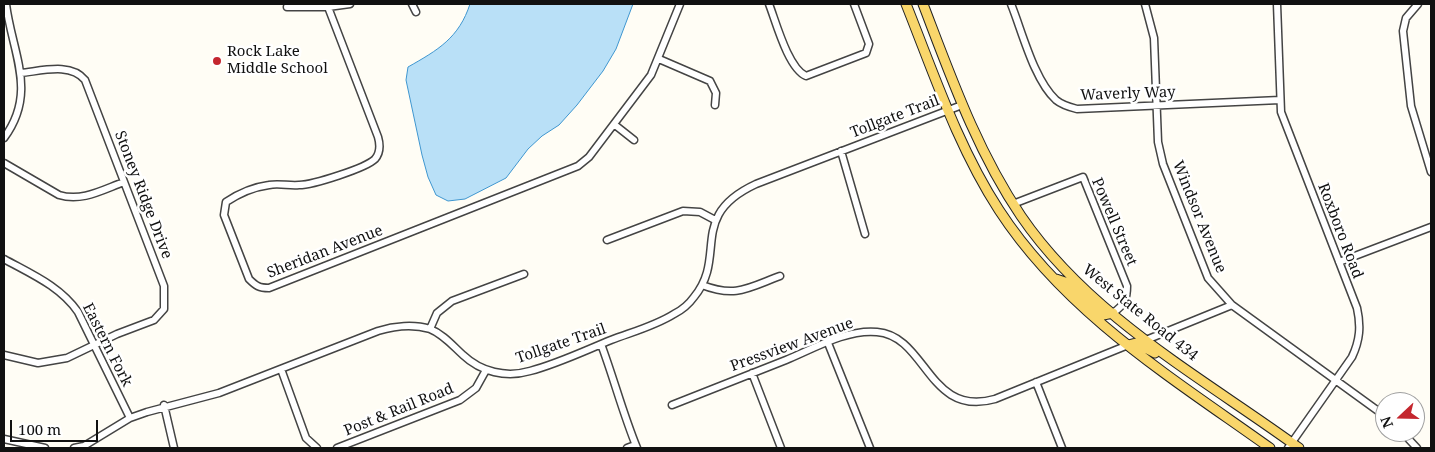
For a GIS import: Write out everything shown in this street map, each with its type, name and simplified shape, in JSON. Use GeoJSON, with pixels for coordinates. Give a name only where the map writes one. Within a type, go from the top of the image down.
{"type":"FeatureCollection","features":[{"type":"Feature","properties":{"kind":"main road"},"geometry":{"type":"LineString","coordinates":[[906,4],[948,110],[972,163],[999,210],[1022,242],[1053,279],[1089,314],[1128,345],[1270,448]]}},
{"type":"Feature","properties":{"kind":"main road","name":"West State Road 434"},"geometry":{"type":"LineString","coordinates":[[923,4],[962,105],[986,159],[1013,204],[1065,269],[1146,340],[1293,446]]}},
{"type":"Feature","properties":{"kind":"main road"},"geometry":{"type":"LineString","coordinates":[[1053,279],[1066,282],[1103,315],[1113,313]]}},
{"type":"Feature","properties":{"kind":"main road"},"geometry":{"type":"LineString","coordinates":[[1128,345],[1136,343],[1148,348],[1170,364],[1183,368]]}},
{"type":"Feature","properties":{"kind":"street"},"geometry":{"type":"LineString","coordinates":[[4,138],[16,117],[20,105],[21,72],[6,4]]}},
{"type":"Feature","properties":{"kind":"street"},"geometry":{"type":"LineString","coordinates":[[287,7],[328,7],[350,4]]}},
{"type":"Feature","properties":{"kind":"street"},"geometry":{"type":"LineString","coordinates":[[412,4],[416,12]]}},
{"type":"Feature","properties":{"kind":"street","name":"Sheridan Avenue"},"geometry":{"type":"LineString","coordinates":[[328,7],[378,137],[379,152],[371,162],[323,181],[299,185],[270,184],[234,197],[226,202],[224,215],[249,279],[256,286],[269,288],[578,166],[589,158],[651,75],[660,59],[680,4]]}},
{"type":"Feature","properties":{"kind":"street"},"geometry":{"type":"LineString","coordinates":[[769,4],[792,64],[800,73],[812,75],[862,55],[868,48],[867,36],[854,4]]}},
{"type":"Feature","properties":{"kind":"street","name":"Waverly Way"},"geometry":{"type":"LineString","coordinates":[[1011,4],[1040,79],[1056,100],[1065,106],[1077,109],[1280,100]]}},
{"type":"Feature","properties":{"kind":"street","name":"Windsor Avenue"},"geometry":{"type":"LineString","coordinates":[[1145,4],[1154,38],[1158,142],[1163,164],[1208,278],[1232,306],[1375,408]]}},
{"type":"Feature","properties":{"kind":"street","name":"Roxboro Road"},"geometry":{"type":"LineString","coordinates":[[1276,4],[1280,100],[1284,121],[1357,308],[1360,325],[1357,347],[1293,446]]}},
{"type":"Feature","properties":{"kind":"street"},"geometry":{"type":"LineString","coordinates":[[1418,4],[1406,18],[1403,31],[1411,106],[1423,152],[1431,172]]}},
{"type":"Feature","properties":{"kind":"street"},"geometry":{"type":"LineString","coordinates":[[660,59],[710,81],[716,93],[715,105]]}},
{"type":"Feature","properties":{"kind":"street","name":"Stoney Ridge Drive"},"geometry":{"type":"LineString","coordinates":[[21,72],[62,69],[71,70],[82,76],[89,87],[164,286],[166,301],[164,309],[154,320],[94,345]]}},
{"type":"Feature","properties":{"kind":"street","name":"Tollgate Trail"},"geometry":{"type":"LineString","coordinates":[[74,448],[94,440],[130,418],[164,406],[219,393],[386,329],[404,326],[430,329],[486,370],[518,374],[600,344],[675,314],[688,303],[702,285],[709,264],[709,244],[715,220],[733,197],[748,187],[962,105]]}},
{"type":"Feature","properties":{"kind":"street"},"geometry":{"type":"LineString","coordinates":[[614,125],[634,140]]}},
{"type":"Feature","properties":{"kind":"street"},"geometry":{"type":"LineString","coordinates":[[841,151],[865,234]]}},
{"type":"Feature","properties":{"kind":"street"},"geometry":{"type":"LineString","coordinates":[[4,162],[59,195],[69,198],[86,196],[124,182]]}},
{"type":"Feature","properties":{"kind":"street","name":"Powell Street"},"geometry":{"type":"LineString","coordinates":[[1013,204],[1082,177],[1127,286],[1127,296],[1123,306],[1113,313]]}},
{"type":"Feature","properties":{"kind":"street"},"geometry":{"type":"LineString","coordinates":[[608,240],[683,211],[700,212],[715,220]]}},
{"type":"Feature","properties":{"kind":"street"},"geometry":{"type":"LineString","coordinates":[[1339,262],[1431,227]]}},
{"type":"Feature","properties":{"kind":"street","name":"Eastern Fork"},"geometry":{"type":"LineString","coordinates":[[4,259],[60,291],[69,299],[78,312],[130,418]]}},
{"type":"Feature","properties":{"kind":"street"},"geometry":{"type":"LineString","coordinates":[[430,329],[438,314],[452,301],[524,274]]}},
{"type":"Feature","properties":{"kind":"street"},"geometry":{"type":"LineString","coordinates":[[702,285],[718,291],[734,292],[780,276]]}},
{"type":"Feature","properties":{"kind":"street"},"geometry":{"type":"LineString","coordinates":[[1146,340],[1232,306]]}},
{"type":"Feature","properties":{"kind":"street","name":"Pressview Avenue"},"geometry":{"type":"LineString","coordinates":[[672,405],[828,343],[864,332],[886,334],[909,350],[942,389],[965,401],[984,402],[1128,345]]}},
{"type":"Feature","properties":{"kind":"street"},"geometry":{"type":"LineString","coordinates":[[828,343],[870,448]]}},
{"type":"Feature","properties":{"kind":"street"},"geometry":{"type":"LineString","coordinates":[[600,344],[617,385],[623,415],[636,447],[627,448]]}},
{"type":"Feature","properties":{"kind":"street"},"geometry":{"type":"LineString","coordinates":[[4,355],[38,363],[52,363],[94,345]]}},
{"type":"Feature","properties":{"kind":"street"},"geometry":{"type":"LineString","coordinates":[[281,369],[306,438],[317,448]]}},
{"type":"Feature","properties":{"kind":"street","name":"Post & Rail Road"},"geometry":{"type":"LineString","coordinates":[[337,448],[460,400],[476,388],[486,370]]}},
{"type":"Feature","properties":{"kind":"street"},"geometry":{"type":"LineString","coordinates":[[752,373],[780,448]]}},
{"type":"Feature","properties":{"kind":"street"},"geometry":{"type":"LineString","coordinates":[[1036,382],[1062,448]]}},
{"type":"Feature","properties":{"kind":"street"},"geometry":{"type":"LineString","coordinates":[[164,406],[174,448]]}},
{"type":"Feature","properties":{"kind":"street"},"geometry":{"type":"LineString","coordinates":[[4,439],[45,448]]}},
{"type":"Feature","properties":{"kind":"water"},"geometry":{"type":"Polygon","coordinates":[[[470,4],[633,4],[616,49],[603,71],[559,125],[542,136],[528,149],[506,178],[465,199],[448,201],[436,195],[428,177],[406,80],[408,67],[429,55],[446,42],[460,26],[470,4]]]}},
{"type":"Feature","properties":{"kind":"place","name":"Rock Lake Middle School"},"geometry":{"type":"Point","coordinates":[217,61]}}]}
